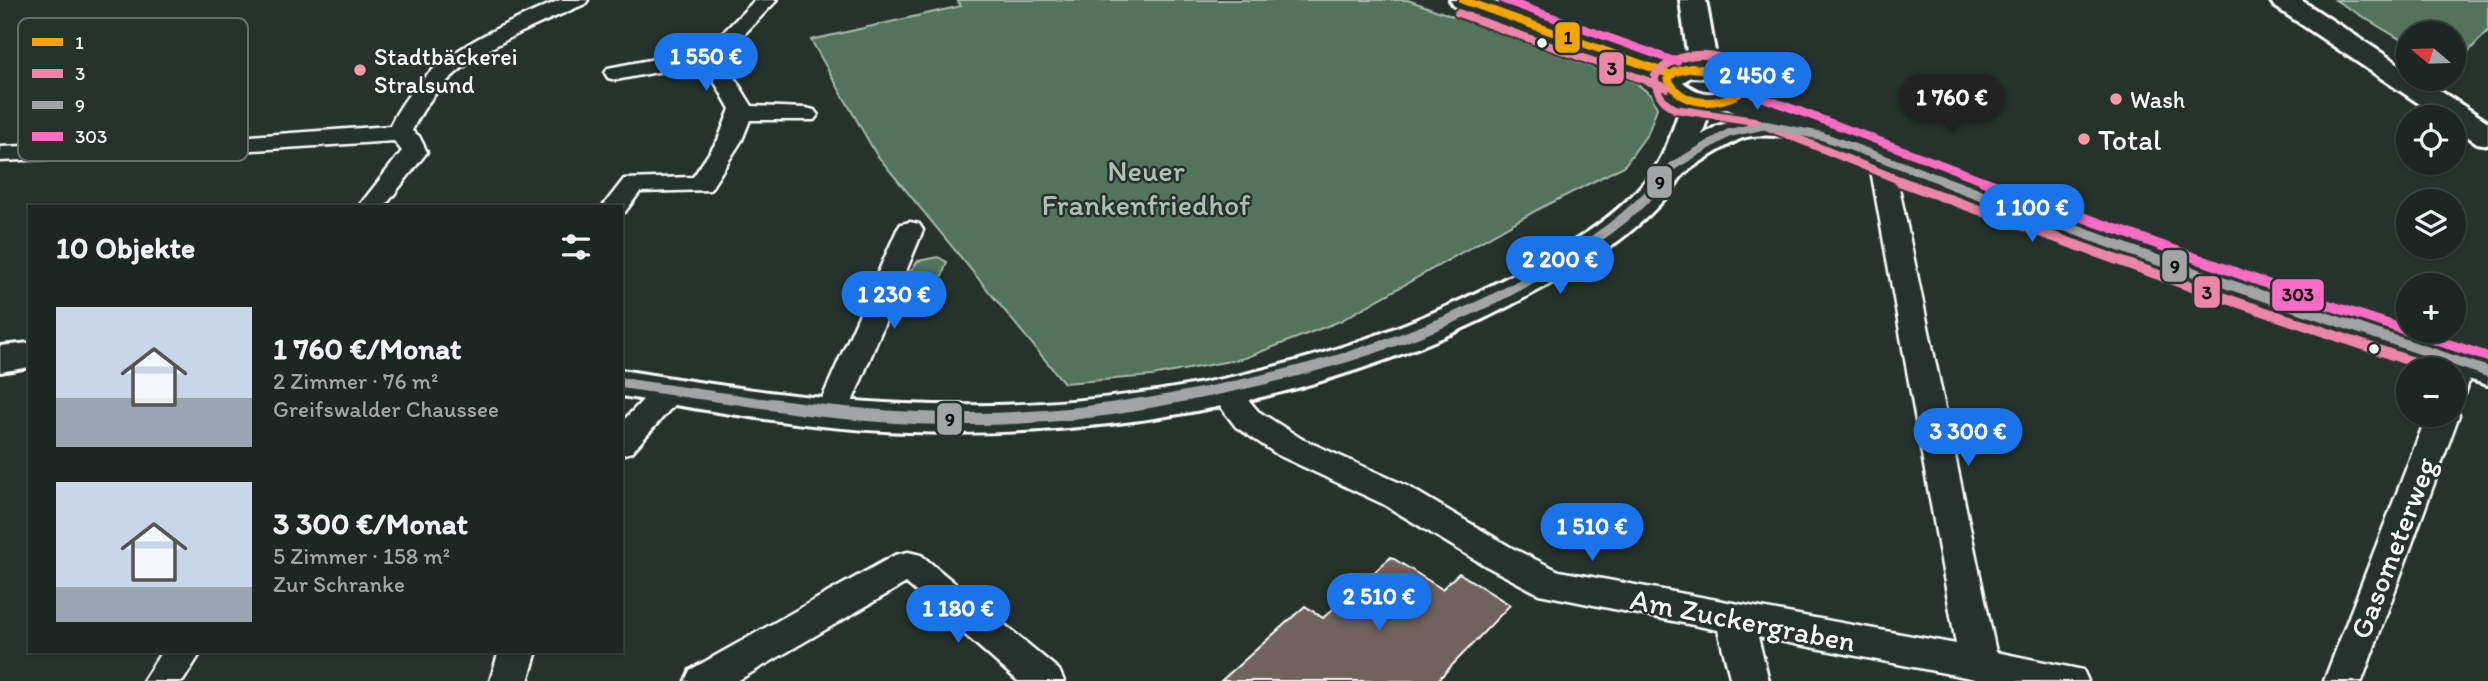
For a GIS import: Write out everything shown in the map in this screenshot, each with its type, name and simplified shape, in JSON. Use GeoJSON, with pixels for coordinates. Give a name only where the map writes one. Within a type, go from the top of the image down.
{"type":"FeatureCollection","features":[{"type":"Feature","properties":{"kind":"main road"},"geometry":{"type":"LineString","coordinates":[[1463,0],[1672,75]]}},
{"type":"Feature","properties":{"kind":"main road"},"geometry":{"type":"LineString","coordinates":[[1693,0],[1704,69]]}},
{"type":"Feature","properties":{"kind":"main road"},"geometry":{"type":"LineString","coordinates":[[2283,0],[2488,136]]}},
{"type":"Feature","properties":{"kind":"main road"},"geometry":{"type":"LineString","coordinates":[[2312,0],[2396,54]]}},
{"type":"Feature","properties":{"kind":"main road"},"geometry":{"type":"LineString","coordinates":[[1735,95],[1737,83],[1729,76],[1704,69],[1685,69],[1668,79],[1672,89],[1698,101],[1735,95],[2396,317]]}},
{"type":"Feature","properties":{"kind":"main road"},"geometry":{"type":"LineString","coordinates":[[2453,91],[2488,114]]}},
{"type":"Feature","properties":{"kind":"main road"},"geometry":{"type":"LineString","coordinates":[[1735,95],[1822,136],[2150,259],[2364,333],[2472,367]]}},
{"type":"Feature","properties":{"kind":"main road"},"geometry":{"type":"LineString","coordinates":[[623,383],[832,412],[946,419],[1009,419],[1116,410],[1225,392],[1362,355],[1442,324],[1563,262],[1625,219],[1648,197],[1672,167],[1685,140],[1698,101]]}},
{"type":"Feature","properties":{"kind":"main road"},"geometry":{"type":"LineString","coordinates":[[1672,167],[1728,133],[1748,126],[1788,127],[1822,136]]}},
{"type":"Feature","properties":{"kind":"main road"},"geometry":{"type":"LineString","coordinates":[[2449,343],[2472,367]]}},
{"type":"Feature","properties":{"kind":"main road"},"geometry":{"type":"LineString","coordinates":[[0,359],[28,355]]}},
{"type":"Feature","properties":{"kind":"street"},"geometry":{"type":"LineString","coordinates":[[399,133],[415,99],[443,71],[495,40],[578,0]]}},
{"type":"Feature","properties":{"kind":"street"},"geometry":{"type":"LineString","coordinates":[[617,205],[634,184],[701,185],[730,140],[741,113],[715,64],[719,47],[767,0]]}},
{"type":"Feature","properties":{"kind":"street"},"geometry":{"type":"LineString","coordinates":[[616,73],[717,54]]}},
{"type":"Feature","properties":{"kind":"street"},"geometry":{"type":"LineString","coordinates":[[741,113],[806,115]]}},
{"type":"Feature","properties":{"kind":"street"},"geometry":{"type":"LineString","coordinates":[[248,143],[399,133],[410,141],[415,152],[373,205]]}},
{"type":"Feature","properties":{"kind":"street"},"geometry":{"type":"LineString","coordinates":[[0,154],[18,153]]}},
{"type":"Feature","properties":{"kind":"street"},"geometry":{"type":"LineString","coordinates":[[1881,159],[1979,664],[2069,681]]}},
{"type":"Feature","properties":{"kind":"street"},"geometry":{"type":"LineString","coordinates":[[832,412],[910,230]]}},
{"type":"Feature","properties":{"kind":"street"},"geometry":{"type":"LineString","coordinates":[[623,442],[668,391]]}},
{"type":"Feature","properties":{"kind":"street","name":"Am Zuckergraben"},"geometry":{"type":"LineString","coordinates":[[1225,392],[1247,419],[1290,447],[1395,495],[1499,557],[1552,584],[1979,664]]}},
{"type":"Feature","properties":{"kind":"street","name":"Gasometerweg"},"geometry":{"type":"LineString","coordinates":[[2343,681],[2438,427]]}},
{"type":"Feature","properties":{"kind":"street"},"geometry":{"type":"LineString","coordinates":[[704,681],[908,565],[1045,681]]}},
{"type":"Feature","properties":{"kind":"street"},"geometry":{"type":"LineString","coordinates":[[1734,618],[1750,681]]}},
{"type":"Feature","properties":{"kind":"street"},"geometry":{"type":"LineString","coordinates":[[162,681],[182,653]]}},
{"type":"Feature","properties":{"kind":"street"},"geometry":{"type":"LineString","coordinates":[[509,681],[518,653]]}},
{"type":"Feature","properties":{"kind":"green space","name":"Neuer Frankenfriedhof"},"geometry":{"type":"Polygon","coordinates":[[[957,0],[1408,0],[1636,83],[1651,95],[1657,108],[1648,133],[1624,166],[1537,210],[1340,321],[1245,358],[1152,376],[1064,383],[876,154],[811,40],[961,6],[957,0]]]}},
{"type":"Feature","properties":{"kind":"green space"},"geometry":{"type":"Polygon","coordinates":[[[2335,0],[2488,0],[2488,31],[2466,54],[2466,21],[2396,21],[2396,37],[2335,0]]]}},
{"type":"Feature","properties":{"kind":"green space"},"geometry":{"type":"Polygon","coordinates":[[[938,257],[947,262],[932,305],[895,304],[904,280],[918,261],[938,257]]]}},
{"type":"Feature","properties":{"kind":"building"},"geometry":{"type":"Polygon","coordinates":[[[1391,557],[1442,589],[1459,573],[1510,605],[1437,681],[1221,681],[1305,606],[1323,618],[1391,557]]]}},
{"type":"Feature","properties":{"kind":"transit line","name":"1"},"geometry":{"type":"LineString","coordinates":[[1463,0],[1672,75]]}},
{"type":"Feature","properties":{"kind":"transit line","name":"303"},"geometry":{"type":"LineString","coordinates":[[1504,0],[1677,62]]}},
{"type":"Feature","properties":{"kind":"transit line","name":"3"},"geometry":{"type":"LineString","coordinates":[[1458,13],[1667,88]]}},
{"type":"Feature","properties":{"kind":"transit line","name":"3"},"geometry":{"type":"LineString","coordinates":[[1752,82],[1737,66],[1718,57],[1698,55],[1679,58],[1664,65],[1655,76],[1655,89],[1667,104],[1675,109],[1766,125],[1950,200],[2398,357]]}},
{"type":"Feature","properties":{"kind":"transit line","name":"1"},"geometry":{"type":"LineString","coordinates":[[1691,68],[1718,71],[1739,86],[1739,94],[1710,102],[1699,102],[1680,95],[1668,79],[1675,72],[1691,68]]}},
{"type":"Feature","properties":{"kind":"transit line","name":"303"},"geometry":{"type":"LineString","coordinates":[[1735,87],[2204,262],[2488,357]]}},
{"type":"Feature","properties":{"kind":"transit line","name":"9"},"geometry":{"type":"LineString","coordinates":[[623,383],[824,412],[947,419],[1029,417],[1110,410],[1231,389],[1380,349],[1523,285],[1595,241],[1643,202],[1673,166],[1729,133],[1766,125],[1822,136],[2154,259],[2488,372]]}},
{"type":"Feature","properties":{"kind":"place","name":"Stadtbäckerei Stralsund"},"geometry":{"type":"Point","coordinates":[360,70]}},
{"type":"Feature","properties":{"kind":"place","name":"Wash"},"geometry":{"type":"Point","coordinates":[2116,99]}},
{"type":"Feature","properties":{"kind":"place","name":"Total"},"geometry":{"type":"Point","coordinates":[2084,139]}}]}
